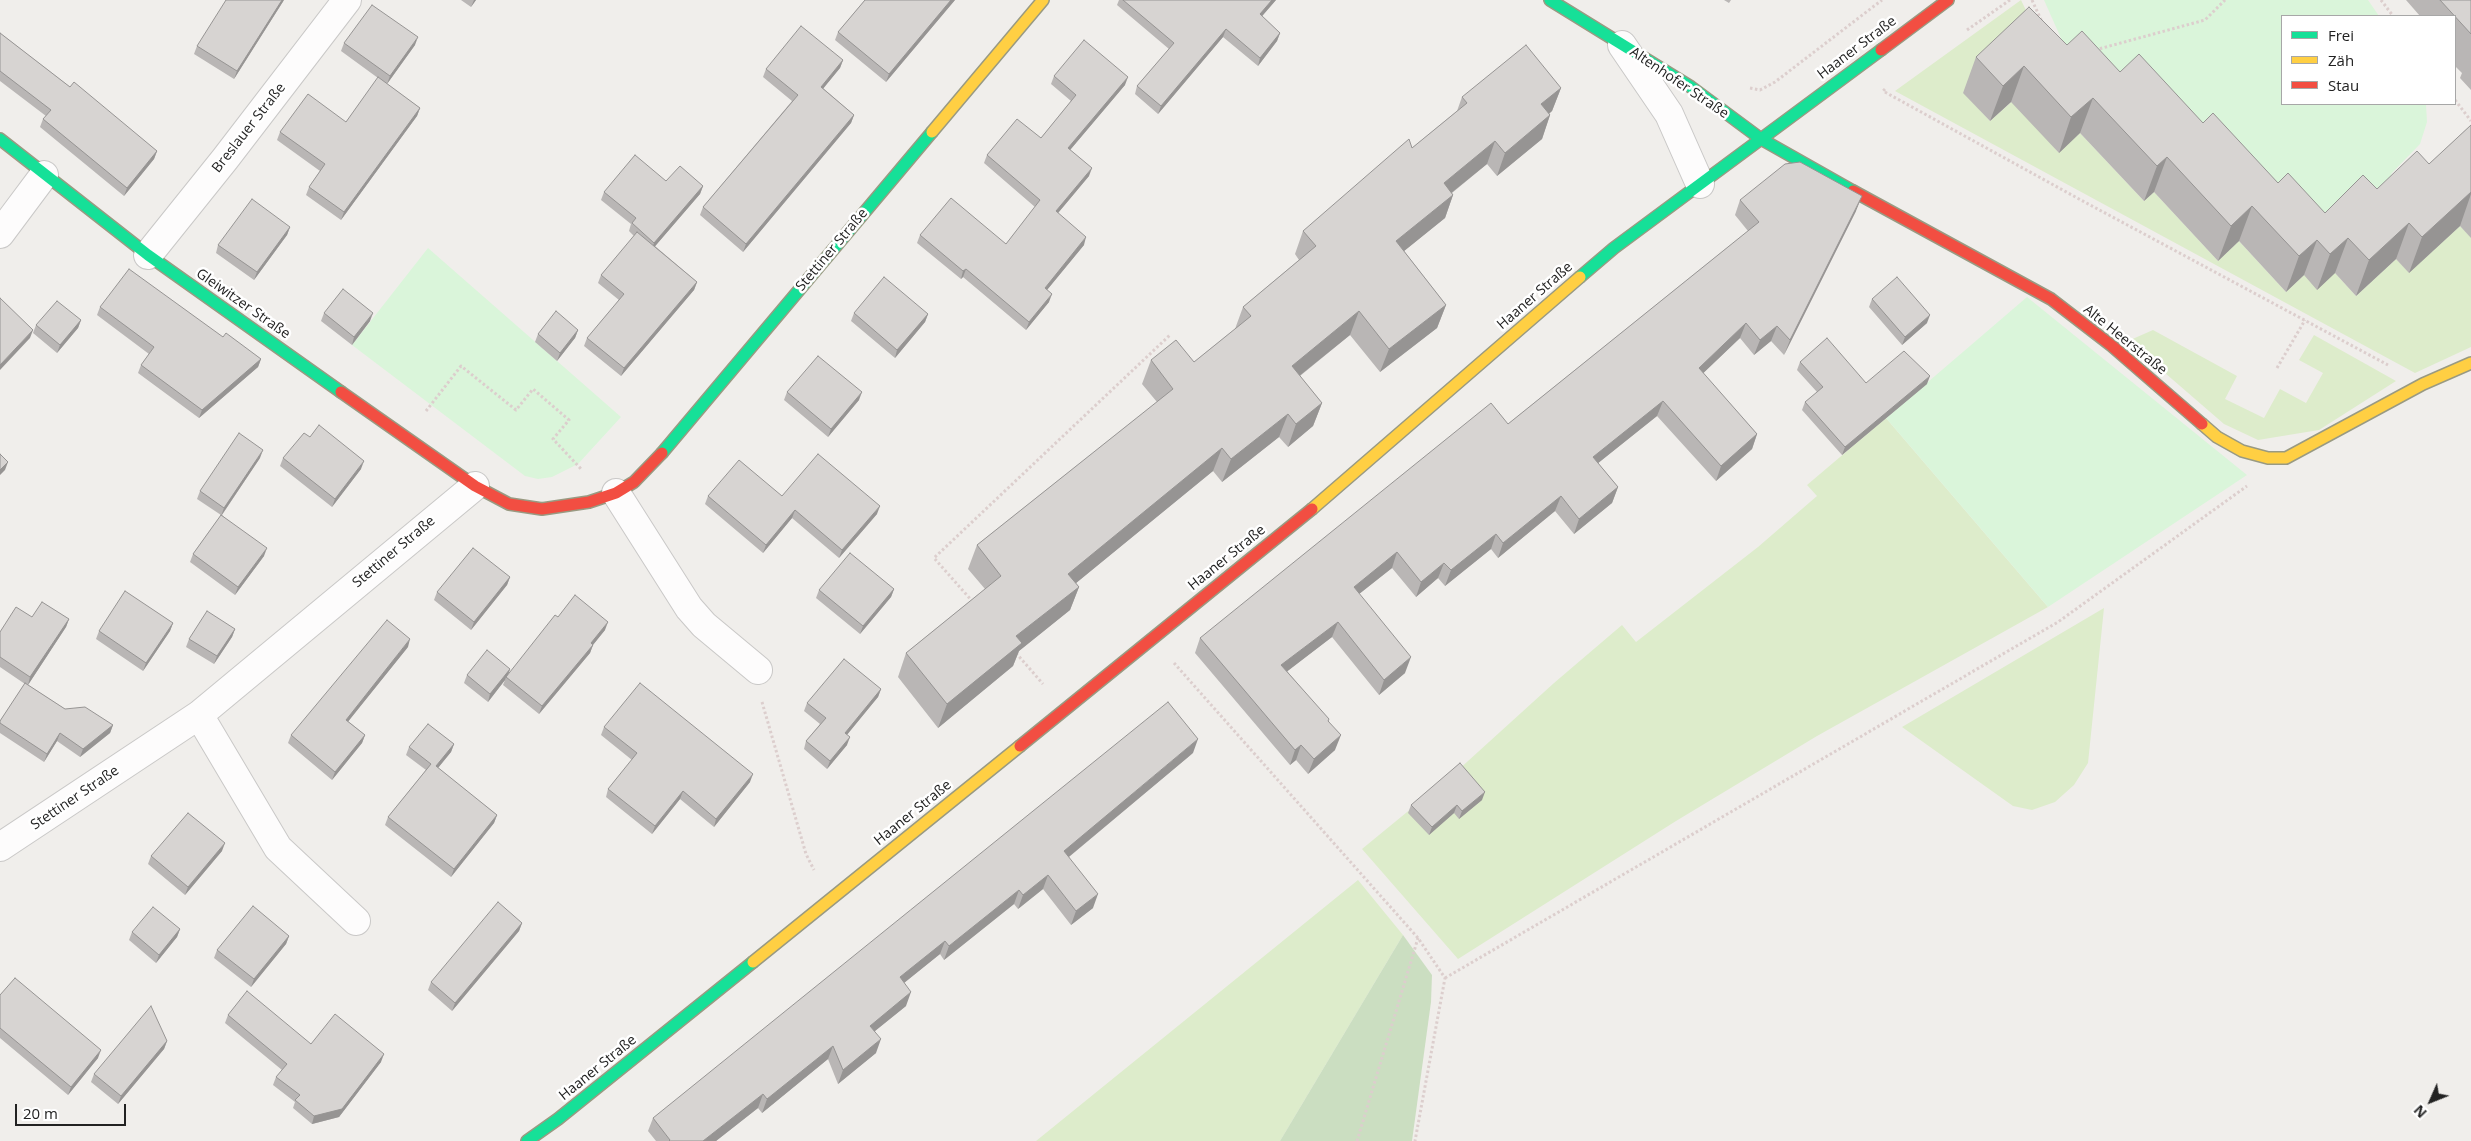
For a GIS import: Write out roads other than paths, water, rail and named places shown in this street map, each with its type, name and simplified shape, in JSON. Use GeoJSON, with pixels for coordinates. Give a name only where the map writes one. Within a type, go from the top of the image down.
{"type":"FeatureCollection","features":[{"type":"Feature","properties":{"kind":"street","name":"Breslauer Straße"},"geometry":{"type":"LineString","coordinates":[[148,255],[226,159],[347,0]]}},
{"type":"Feature","properties":{"kind":"street","name":"Stettiner Straße"},"geometry":{"type":"LineString","coordinates":[[0,847],[199,715],[475,486],[509,504],[542,509],[558,508],[610,496],[634,482],[650,467],[1043,0]]}},
{"type":"Feature","properties":{"kind":"street","name":"Altenhofer Straße"},"geometry":{"type":"LineString","coordinates":[[1550,0],[1691,87],[1760,139]]}},
{"type":"Feature","properties":{"kind":"street","name":"Haaner Straße"},"geometry":{"type":"LineString","coordinates":[[527,1141],[558,1119],[1312,509],[1614,248],[1948,0]]}},
{"type":"Feature","properties":{"kind":"street","name":"Altenhofer Straße"},"geometry":{"type":"LineString","coordinates":[[1622,44],[1669,114],[1700,184]]}},
{"type":"Feature","properties":{"kind":"street","name":"Gleiwitzer Straße"},"geometry":{"type":"LineString","coordinates":[[0,139],[148,255],[475,486]]}},
{"type":"Feature","properties":{"kind":"street","name":"Alte Heerstraße"},"geometry":{"type":"LineString","coordinates":[[1760,139],[2051,299],[2112,346],[2217,437],[2242,451],[2268,458],[2286,458],[2423,384],[2471,362]]}},
{"type":"Feature","properties":{"kind":"street"},"geometry":{"type":"LineString","coordinates":[[0,234],[44,175]]}},
{"type":"Feature","properties":{"kind":"street"},"geometry":{"type":"LineString","coordinates":[[610,496],[689,608],[704,625],[758,670]]}},
{"type":"Feature","properties":{"kind":"street"},"geometry":{"type":"LineString","coordinates":[[199,715],[278,848],[356,921]]}}]}
